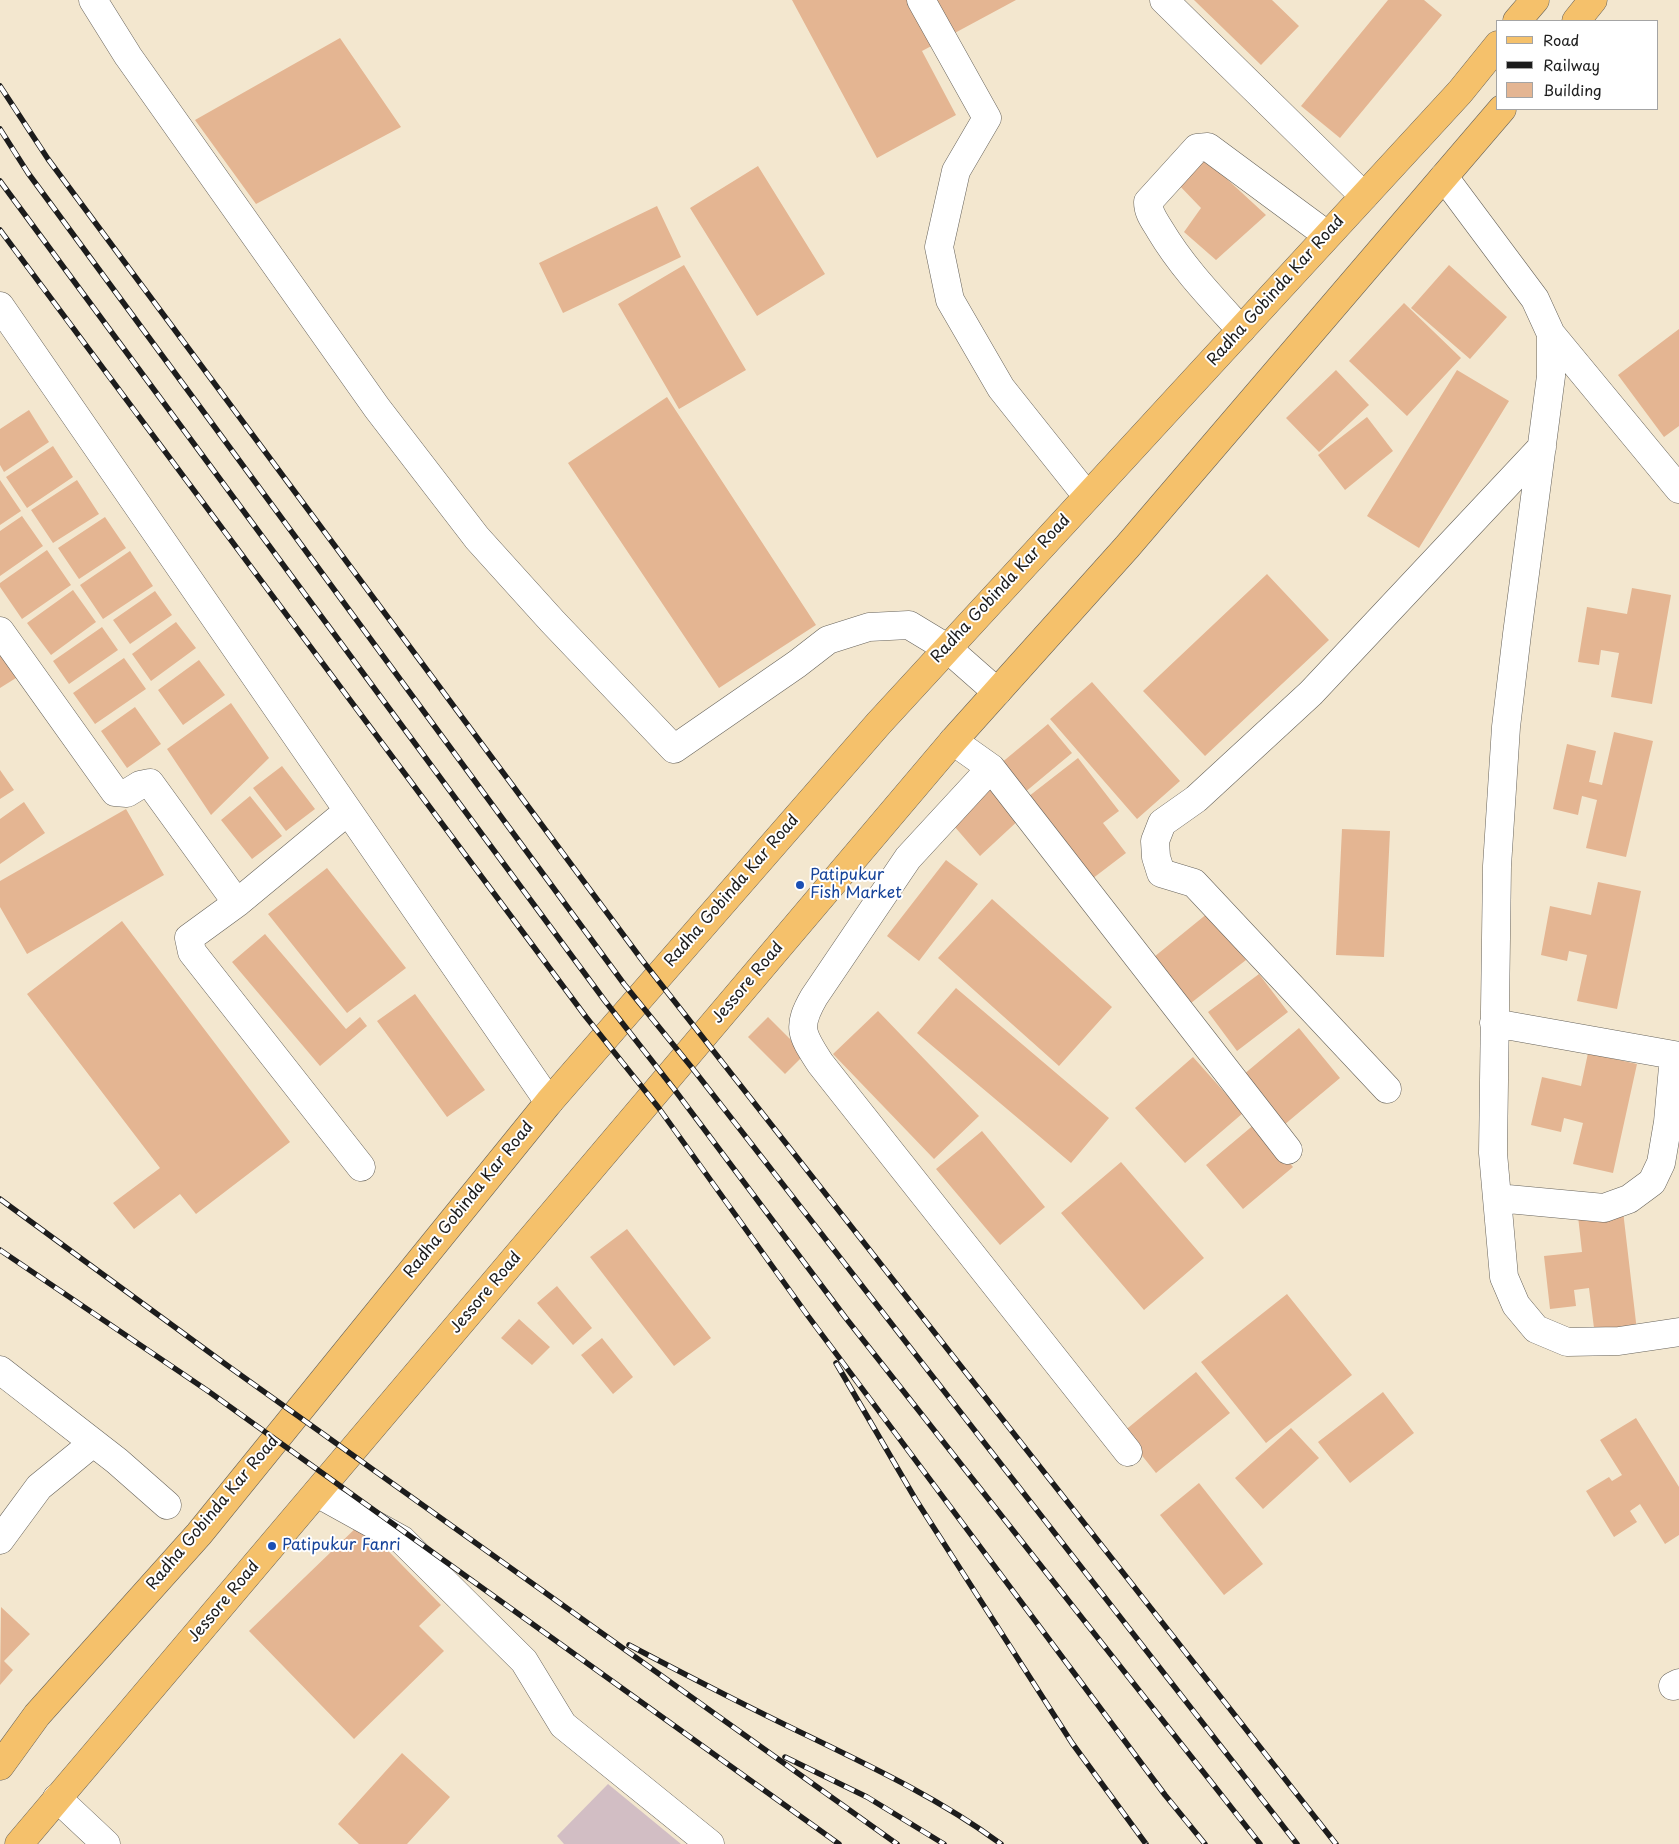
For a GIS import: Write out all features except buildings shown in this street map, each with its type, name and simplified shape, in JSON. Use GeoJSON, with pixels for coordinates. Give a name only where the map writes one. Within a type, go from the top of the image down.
{"type":"FeatureCollection","features":[{"type":"Feature","properties":{"kind":"main road"},"geometry":{"type":"LineString","coordinates":[[1519,20],[1535,0]]}},
{"type":"Feature","properties":{"kind":"main road"},"geometry":{"type":"LineString","coordinates":[[1577,20],[1594,0]]}},
{"type":"Feature","properties":{"kind":"main road","name":"Radha Gobinda Kar Road"},"geometry":{"type":"LineString","coordinates":[[0,1766],[37,1715],[198,1534],[549,1102],[879,722],[1460,92],[1496,48]]}},
{"type":"Feature","properties":{"kind":"main road","name":"Jessore Road"},"geometry":{"type":"LineString","coordinates":[[18,1844],[953,741],[1127,547],[1501,110]]}},
{"type":"Feature","properties":{"kind":"street"},"geometry":{"type":"LineString","coordinates":[[93,0],[128,56],[395,431],[477,538],[558,628],[674,749],[797,664],[828,640],[869,627],[909,625],[947,648],[997,692]]}},
{"type":"Feature","properties":{"kind":"street"},"geometry":{"type":"LineString","coordinates":[[921,0],[987,118],[956,171],[939,247],[950,300],[1001,388],[1086,496]]}},
{"type":"Feature","properties":{"kind":"street"},"geometry":{"type":"LineString","coordinates":[[1164,0],[1364,196]]}},
{"type":"Feature","properties":{"kind":"street"},"geometry":{"type":"LineString","coordinates":[[1241,330],[1190,274],[1171,249],[1148,210],[1148,202],[1153,196],[1197,148],[1208,147],[1327,235]]}},
{"type":"Feature","properties":{"kind":"street"},"geometry":{"type":"LineString","coordinates":[[1444,177],[1535,299],[1551,334],[1679,489]]}},
{"type":"Feature","properties":{"kind":"street"},"geometry":{"type":"LineString","coordinates":[[0,306],[8,334],[348,811],[549,1102]]}},
{"type":"Feature","properties":{"kind":"street"},"geometry":{"type":"LineString","coordinates":[[1551,334],[1551,376],[1506,727],[1497,866],[1493,1153],[1504,1277],[1516,1305],[1536,1329],[1567,1342],[1619,1341],[1679,1332]]}},
{"type":"Feature","properties":{"kind":"street"},"geometry":{"type":"LineString","coordinates":[[1387,1089],[1194,883],[1161,873],[1156,857],[1155,841],[1162,823],[1196,798],[1311,693],[1542,447]]}},
{"type":"Feature","properties":{"kind":"street"},"geometry":{"type":"LineString","coordinates":[[0,631],[115,792],[128,793],[140,785],[150,783],[237,903]]}},
{"type":"Feature","properties":{"kind":"street"},"geometry":{"type":"LineString","coordinates":[[953,741],[991,768],[1288,1150]]}},
{"type":"Feature","properties":{"kind":"street"},"geometry":{"type":"LineString","coordinates":[[991,768],[908,858],[814,997],[806,1012],[802,1027],[807,1043],[820,1064],[1128,1452]]}},
{"type":"Feature","properties":{"kind":"street"},"geometry":{"type":"LineString","coordinates":[[348,811],[237,903],[189,938],[192,952],[361,1167]]}},
{"type":"Feature","properties":{"kind":"street"},"geometry":{"type":"LineString","coordinates":[[1494,1023],[1677,1056],[1660,1163],[1652,1182],[1629,1199],[1604,1208],[1497,1198]]}},
{"type":"Feature","properties":{"kind":"street"},"geometry":{"type":"LineString","coordinates":[[0,1370],[93,1443],[166,1505]]}},
{"type":"Feature","properties":{"kind":"street"},"geometry":{"type":"LineString","coordinates":[[0,1540],[39,1487],[93,1443]]}},
{"type":"Feature","properties":{"kind":"street"},"geometry":{"type":"LineString","coordinates":[[316,1493],[402,1540],[524,1661],[563,1725],[710,1844]]}},
{"type":"Feature","properties":{"kind":"street"},"geometry":{"type":"LineString","coordinates":[[58,1798],[106,1844]]}},
{"type":"Feature","properties":{"kind":"shaded area"},"geometry":{"type":"Polygon","coordinates":[[[608,1784],[681,1844],[564,1844],[557,1836],[608,1784]]]}},
{"type":"Feature","properties":{"kind":"railway"},"geometry":{"type":"LineString","coordinates":[[0,86],[48,159],[642,960],[1336,1844]]}},
{"type":"Feature","properties":{"kind":"railway"},"geometry":{"type":"LineString","coordinates":[[0,129],[28,173],[624,984],[693,1069],[1297,1844]]}},
{"type":"Feature","properties":{"kind":"railway"},"geometry":{"type":"LineString","coordinates":[[0,181],[605,1001],[674,1089],[845,1317],[1260,1844]]}},
{"type":"Feature","properties":{"kind":"railway"},"geometry":{"type":"LineString","coordinates":[[0,230],[586,1017],[658,1107],[808,1316],[1165,1795],[1205,1844]]}},
{"type":"Feature","properties":{"kind":"railway"},"geometry":{"type":"LineString","coordinates":[[0,1199],[228,1366],[897,1844]]}},
{"type":"Feature","properties":{"kind":"railway"},"geometry":{"type":"LineString","coordinates":[[0,1250],[208,1391],[839,1844]]}},
{"type":"Feature","properties":{"kind":"railway"},"geometry":{"type":"LineString","coordinates":[[836,1363],[916,1500],[1072,1743],[1146,1844]]}},
{"type":"Feature","properties":{"kind":"railway"},"geometry":{"type":"LineString","coordinates":[[629,1645],[904,1784],[954,1812],[1001,1844]]}},
{"type":"Feature","properties":{"kind":"railway"},"geometry":{"type":"LineString","coordinates":[[785,1757],[867,1797],[944,1844]]}},
{"type":"Feature","properties":{"kind":"place","name":"Patipukur Fish Market"},"geometry":{"type":"Point","coordinates":[800,885]}},
{"type":"Feature","properties":{"kind":"place","name":"Patipukur Fanri"},"geometry":{"type":"Point","coordinates":[272,1546]}}]}
